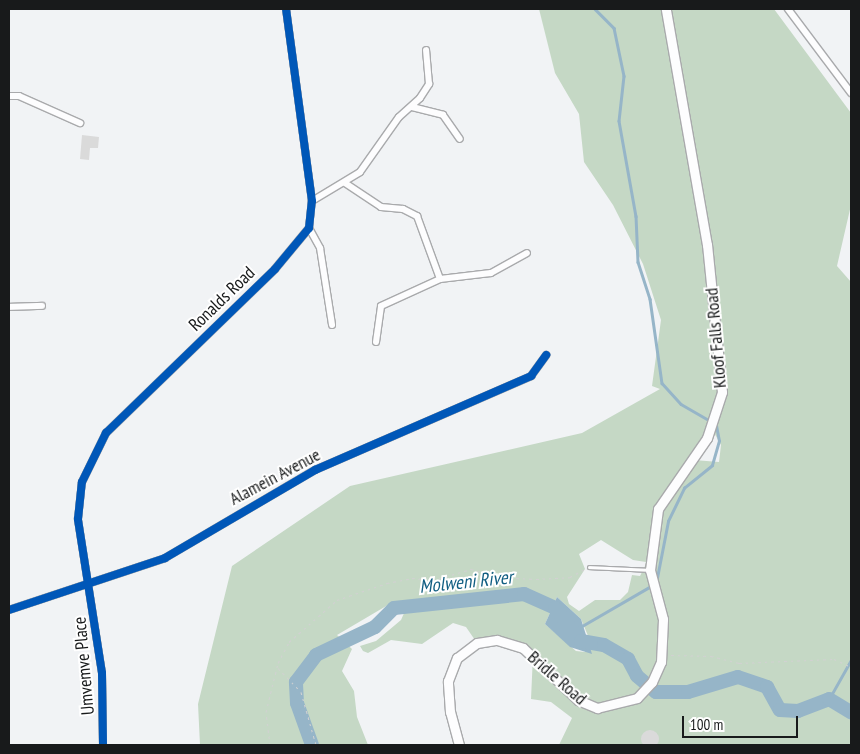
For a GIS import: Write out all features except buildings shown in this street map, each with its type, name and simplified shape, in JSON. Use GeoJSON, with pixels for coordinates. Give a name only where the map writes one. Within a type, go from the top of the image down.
{"type":"FeatureCollection","features":[{"type":"Feature","properties":{"kind":"main road","name":"Kloof Falls Road"},"geometry":{"type":"LineString","coordinates":[[664,651],[663,619],[652,585],[650,570],[658,509],[714,425],[722,392],[707,244],[666,9]]}},
{"type":"Feature","properties":{"kind":"main road","name":"Bridle Road"},"geometry":{"type":"LineString","coordinates":[[459,745],[450,712],[448,681],[456,658],[477,643],[497,640],[523,648],[587,706],[616,706],[644,692],[652,682],[664,651]]}},
{"type":"Feature","properties":{"kind":"street"},"geometry":{"type":"LineString","coordinates":[[286,9],[312,201],[309,228],[320,248],[332,325]]}},
{"type":"Feature","properties":{"kind":"street"},"geometry":{"type":"LineString","coordinates":[[788,9],[851,93]]}},
{"type":"Feature","properties":{"kind":"street"},"geometry":{"type":"LineString","coordinates":[[312,201],[344,184],[412,107],[429,84],[426,50]]}},
{"type":"Feature","properties":{"kind":"street"},"geometry":{"type":"LineString","coordinates":[[9,96],[19,96],[80,123]]}},
{"type":"Feature","properties":{"kind":"street"},"geometry":{"type":"LineString","coordinates":[[412,107],[444,115],[460,139]]}},
{"type":"Feature","properties":{"kind":"street"},"geometry":{"type":"LineString","coordinates":[[344,184],[381,207],[403,209],[417,216],[440,279]]}},
{"type":"Feature","properties":{"kind":"street","name":"Ronalds Road"},"geometry":{"type":"LineString","coordinates":[[91,584],[78,502],[91,460],[106,433],[274,269],[309,228]]}},
{"type":"Feature","properties":{"kind":"street"},"geometry":{"type":"LineString","coordinates":[[376,342],[381,306],[440,279],[491,273],[527,253]]}},
{"type":"Feature","properties":{"kind":"street"},"geometry":{"type":"LineString","coordinates":[[9,307],[42,306]]}},
{"type":"Feature","properties":{"kind":"street","name":"Alamein Avenue"},"geometry":{"type":"LineString","coordinates":[[9,610],[165,558],[315,470],[513,385],[536,371],[546,355]]}},
{"type":"Feature","properties":{"kind":"street","name":"Umvemve Place"},"geometry":{"type":"LineString","coordinates":[[91,584],[102,673],[103,745]]}},
{"type":"Feature","properties":{"kind":"lane"},"geometry":{"type":"LineString","coordinates":[[589,567],[650,570]]}},
{"type":"Feature","properties":{"kind":"path"},"geometry":{"type":"LineString","coordinates":[[270,745],[266,712],[277,667],[290,642],[337,600],[387,583],[412,578],[433,580],[471,569],[497,577],[570,577],[589,567]]}},
{"type":"Feature","properties":{"kind":"path"},"geometry":{"type":"LineString","coordinates":[[664,651],[674,656],[711,656],[739,663],[834,659],[851,667]]}},
{"type":"Feature","properties":{"kind":"path"},"geometry":{"type":"LineString","coordinates":[[277,667],[302,692],[316,745]]}},
{"type":"Feature","properties":{"kind":"green space"},"geometry":{"type":"Polygon","coordinates":[[[539,9],[774,9],[851,113],[851,205],[837,266],[851,282],[851,745],[559,745],[572,718],[551,702],[531,699],[533,655],[512,643],[477,643],[466,627],[453,623],[422,644],[391,640],[368,653],[363,651],[360,646],[376,641],[401,620],[405,611],[393,602],[337,635],[352,649],[342,671],[354,691],[357,717],[368,745],[200,745],[198,704],[232,566],[350,486],[582,433],[660,389],[652,386],[661,320],[643,264],[613,205],[584,162],[579,114],[555,73],[539,9]],[[712,429],[694,460],[719,462],[721,445],[712,429]],[[601,540],[579,554],[585,569],[567,597],[569,604],[579,611],[595,600],[620,600],[628,592],[632,575],[640,576],[646,562],[633,560],[601,540]],[[557,597],[545,624],[576,651],[585,652],[591,643],[581,619],[557,597]]]}},
{"type":"Feature","properties":{"kind":"water"},"geometry":{"type":"Polygon","coordinates":[[[557,597],[581,619],[592,654],[570,647],[545,624],[557,597]]]}},
{"type":"Feature","properties":{"kind":"waterway"},"geometry":{"type":"LineString","coordinates":[[595,9],[614,28],[624,76],[619,121],[636,216],[638,262],[650,299],[662,383],[681,404],[709,420]]}},
{"type":"Feature","properties":{"kind":"waterway"},"geometry":{"type":"LineString","coordinates":[[656,583],[668,521],[684,488],[712,465],[719,441],[716,426]]}},
{"type":"Feature","properties":{"kind":"waterway"},"geometry":{"type":"LineString","coordinates":[[582,626],[651,586]]}},
{"type":"Feature","properties":{"kind":"waterway","name":"Molweni River"},"geometry":{"type":"LineString","coordinates":[[312,745],[297,703],[296,682],[316,655],[375,627],[394,608],[524,594],[555,608],[581,641],[604,645],[628,659],[637,676],[656,692],[688,692],[738,677],[767,687],[780,710],[798,711],[829,699],[851,712]]}},
{"type":"Feature","properties":{"kind":"waterway"},"geometry":{"type":"LineString","coordinates":[[829,699],[851,660]]}},
{"type":"Feature","properties":{"kind":"cycle path"},"geometry":{"type":"LineString","coordinates":[[103,745],[102,673],[78,519],[82,482],[106,433],[275,269],[309,228],[312,201],[286,9]]}},
{"type":"Feature","properties":{"kind":"cycle path"},"geometry":{"type":"LineString","coordinates":[[9,610],[165,558],[315,470],[531,376],[546,355]]}}]}
